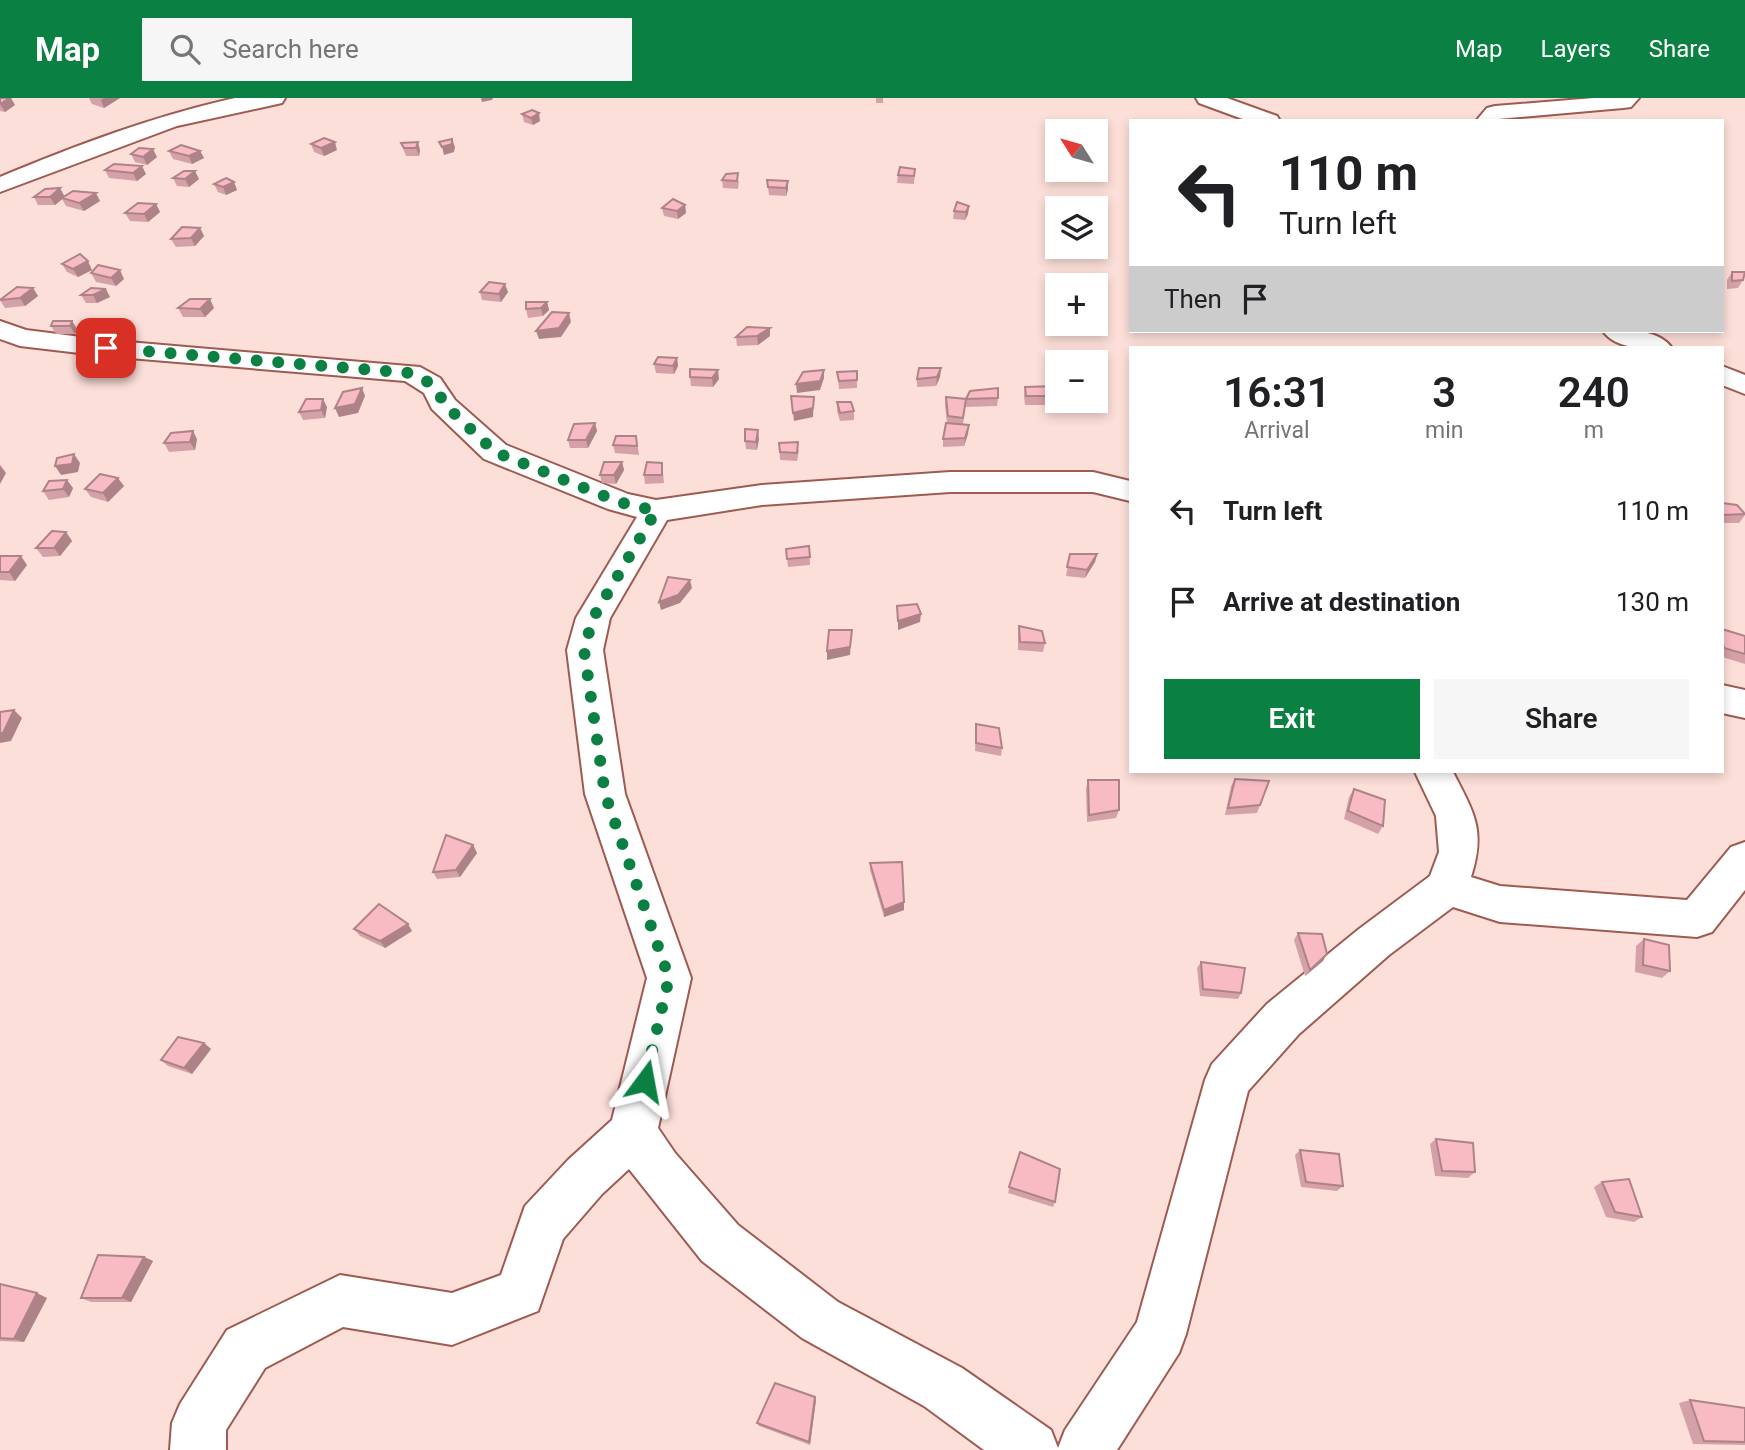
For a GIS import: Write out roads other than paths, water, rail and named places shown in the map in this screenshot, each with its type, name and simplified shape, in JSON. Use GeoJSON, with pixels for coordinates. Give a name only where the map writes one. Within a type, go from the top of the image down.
{"type":"FeatureCollection","features":[{"type":"Feature","properties":{"kind":"street"},"geometry":{"type":"LineString","coordinates":[[0,185],[168,122],[236,103],[274,98]]}},
{"type":"Feature","properties":{"kind":"street"},"geometry":{"type":"LineString","coordinates":[[1207,98],[1264,119]]}},
{"type":"Feature","properties":{"kind":"street"},"geometry":{"type":"LineString","coordinates":[[1489,119],[1494,113],[1623,102],[1628,98]]}},
{"type":"Feature","properties":{"kind":"street"},"geometry":{"type":"LineString","coordinates":[[0,329],[20,338],[106,348],[410,373],[430,382],[439,392],[443,403],[495,452],[619,502],[656,511],[762,495],[950,482],[1093,482],[1129,491]]}},
{"type":"Feature","properties":{"kind":"street"},"geometry":{"type":"LineString","coordinates":[[1622,333],[1653,346]]}},
{"type":"Feature","properties":{"kind":"street"},"geometry":{"type":"LineString","coordinates":[[1724,376],[1745,385]]}},
{"type":"Feature","properties":{"kind":"street"},"geometry":{"type":"LineString","coordinates":[[198,1450],[199,1423],[246,1349],[340,1301],[452,1318],[520,1293],[542,1224],[585,1177],[634,1133],[669,978],[605,794],[584,650],[593,618],[656,511]]}},
{"type":"Feature","properties":{"kind":"street"},"geometry":{"type":"LineString","coordinates":[[1085,1450],[1160,1334],[1228,1080],[1283,1019],[1374,942],[1447,887],[1458,852],[1456,816],[1434,773]]}},
{"type":"Feature","properties":{"kind":"street"},"geometry":{"type":"LineString","coordinates":[[1447,887],[1500,904],[1697,919],[1745,859]]}},
{"type":"Feature","properties":{"kind":"street"},"geometry":{"type":"LineString","coordinates":[[634,1133],[658,1170],[720,1243],[820,1320],[943,1387],[1031,1450]]}}]}
